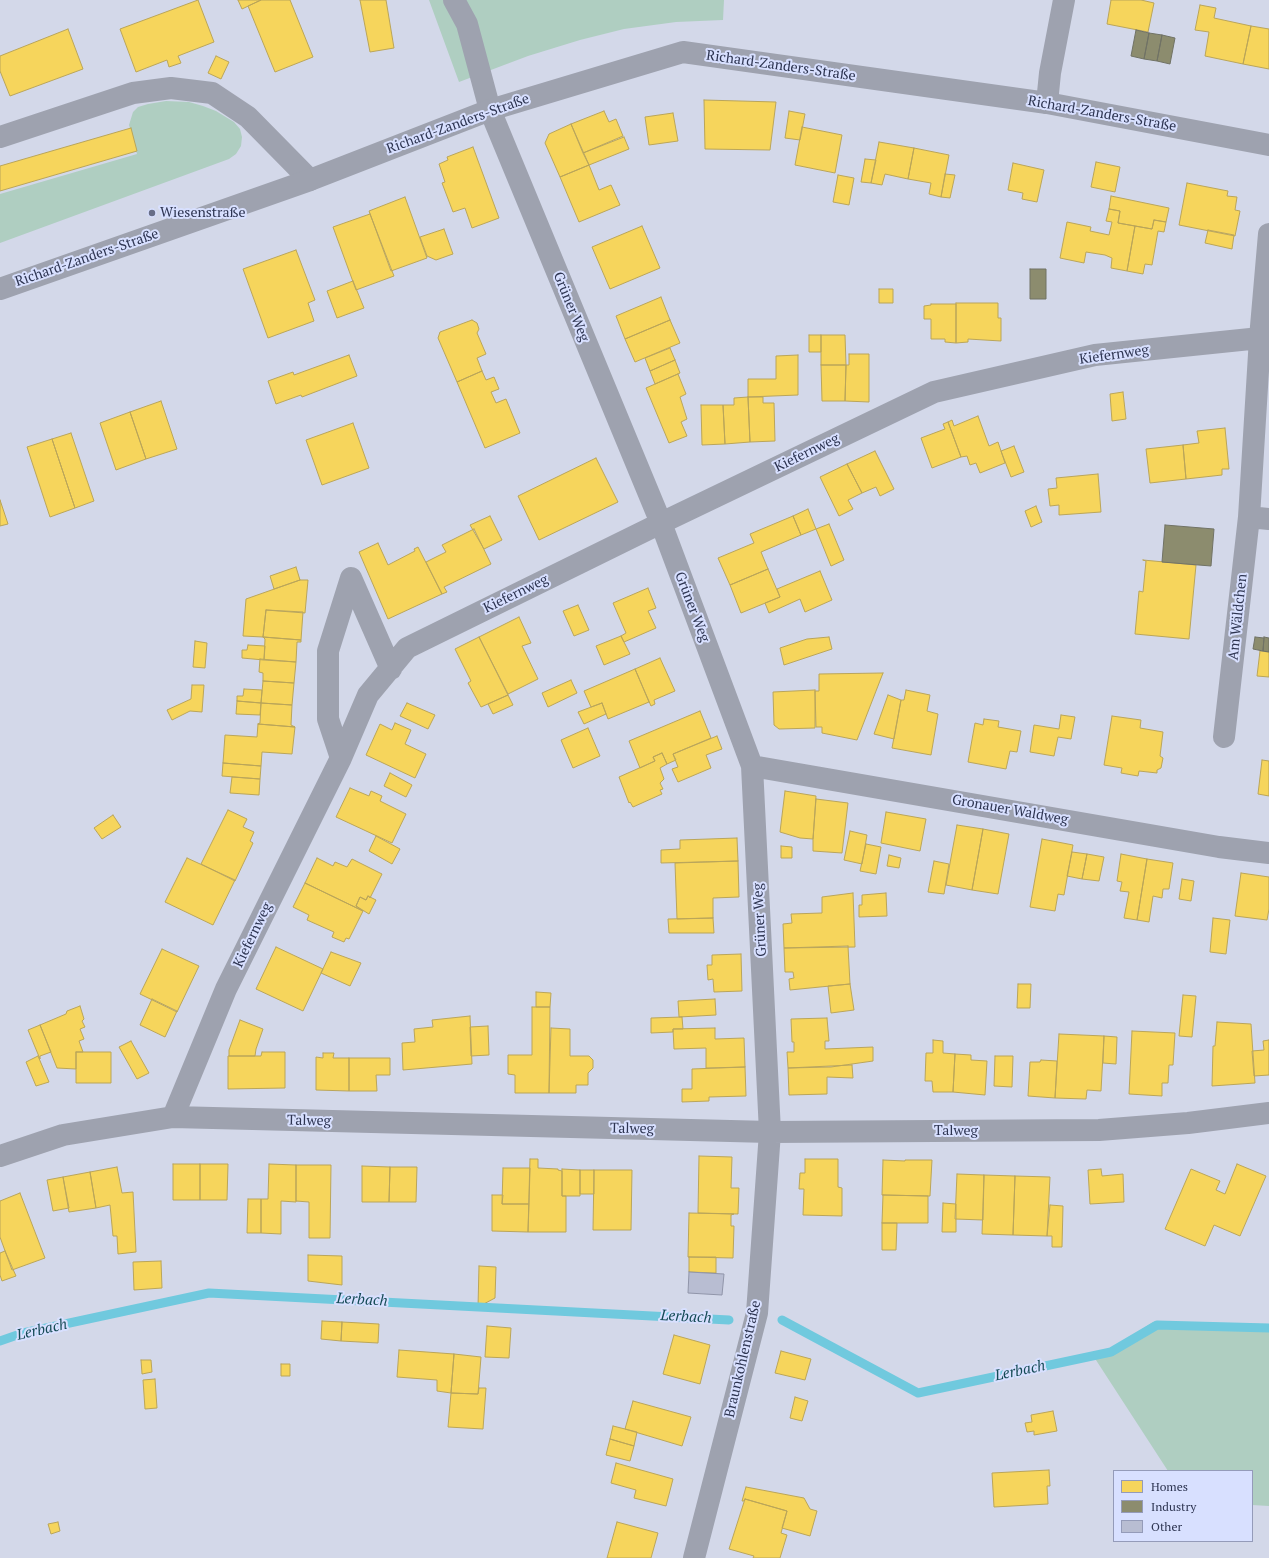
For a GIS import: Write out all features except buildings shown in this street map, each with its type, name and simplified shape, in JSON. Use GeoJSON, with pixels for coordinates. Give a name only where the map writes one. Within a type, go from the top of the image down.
{"type":"FeatureCollection","features":[{"type":"Feature","properties":{"kind":"street","name":"Grüner Weg"},"geometry":{"type":"LineString","coordinates":[[454,0],[467,24],[490,110],[661,523],[752,766],[770,1132]]}},
{"type":"Feature","properties":{"kind":"street"},"geometry":{"type":"LineString","coordinates":[[1047,104],[1050,73],[1064,0]]}},
{"type":"Feature","properties":{"kind":"street","name":"Richard-Zanders-Straße"},"geometry":{"type":"LineString","coordinates":[[0,289],[310,180],[490,110],[683,52],[1047,104],[1269,145]]}},
{"type":"Feature","properties":{"kind":"street"},"geometry":{"type":"LineString","coordinates":[[0,136],[133,93],[171,88],[212,93],[248,117],[310,180]]}},
{"type":"Feature","properties":{"kind":"street"},"geometry":{"type":"LineString","coordinates":[[1259,518],[1260,338],[1269,234]]}},
{"type":"Feature","properties":{"kind":"street","name":"Kiefernweg"},"geometry":{"type":"LineString","coordinates":[[173,1117],[226,988],[341,758],[368,695],[407,648],[661,523],[934,392],[1095,355],[1260,338]]}},
{"type":"Feature","properties":{"kind":"street","name":"Am Wäldchen"},"geometry":{"type":"LineString","coordinates":[[1224,737],[1259,518]]}},
{"type":"Feature","properties":{"kind":"street"},"geometry":{"type":"LineString","coordinates":[[341,758],[328,719],[328,651],[351,578],[391,669]]}},
{"type":"Feature","properties":{"kind":"street","name":"Gronauer Waldweg"},"geometry":{"type":"LineString","coordinates":[[752,766],[1211,845],[1269,853]]}},
{"type":"Feature","properties":{"kind":"street","name":"Talweg"},"geometry":{"type":"LineString","coordinates":[[0,1156],[63,1135],[173,1117],[770,1132],[1099,1130],[1188,1123],[1269,1113]]}},
{"type":"Feature","properties":{"kind":"street","name":"Braunkohlenstraße"},"geometry":{"type":"LineString","coordinates":[[694,1558],[757,1313],[770,1132]]}},
{"type":"Feature","properties":{"kind":"green space"},"geometry":{"type":"Polygon","coordinates":[[[429,0],[724,0],[723,20],[676,22],[624,29],[580,40],[528,56],[459,82],[429,0]]]}},
{"type":"Feature","properties":{"kind":"green space"},"geometry":{"type":"Polygon","coordinates":[[[166,101],[189,102],[203,106],[216,111],[234,122],[240,129],[242,137],[241,146],[236,154],[229,159],[0,243],[0,194],[137,154],[129,125],[133,112],[138,107],[166,101]]]}},
{"type":"Feature","properties":{"kind":"green space"},"geometry":{"type":"Polygon","coordinates":[[[1153,1322],[1269,1324],[1269,1506],[1253,1505],[1253,1470],[1167,1470],[1094,1357],[1120,1351],[1136,1333],[1153,1322]]]}},
{"type":"Feature","properties":{"kind":"waterway","name":"Lerbach"},"geometry":{"type":"LineString","coordinates":[[0,1341],[23,1333],[209,1293],[729,1320]]}},
{"type":"Feature","properties":{"kind":"waterway","name":"Lerbach"},"geometry":{"type":"LineString","coordinates":[[782,1320],[918,1393],[1111,1352],[1157,1325],[1269,1328]]}},
{"type":"Feature","properties":{"kind":"place","name":"Wiesenstraße"},"geometry":{"type":"Point","coordinates":[152,213]}}]}
